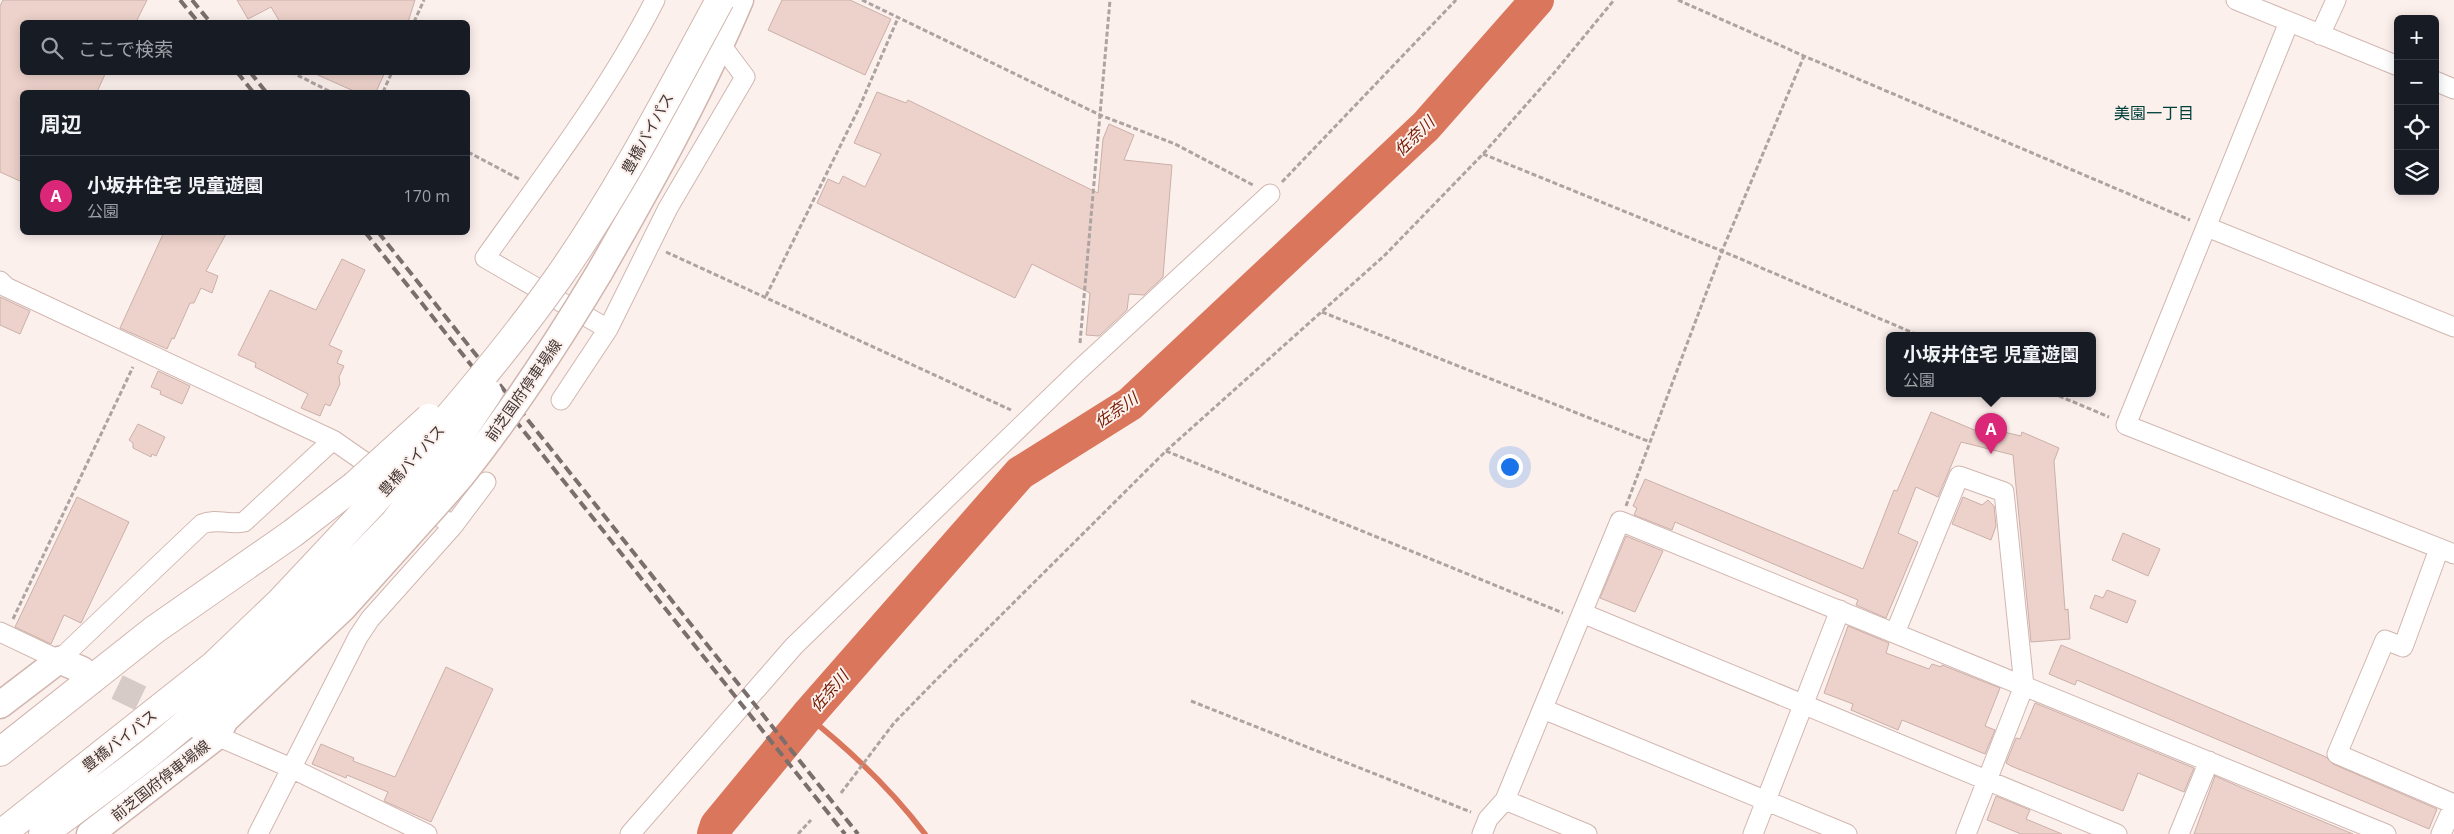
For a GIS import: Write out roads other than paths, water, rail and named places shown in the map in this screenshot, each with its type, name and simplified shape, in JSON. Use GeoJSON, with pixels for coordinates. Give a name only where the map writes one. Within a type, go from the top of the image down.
{"type":"FeatureCollection","features":[{"type":"Feature","properties":{"kind":"highway","name":"豊橋バイパス"},"geometry":{"type":"LineString","coordinates":[[1,834],[213,666],[280,602],[364,495],[452,397],[554,263],[636,127],[702,0]]}},
{"type":"Feature","properties":{"kind":"highway","name":"豊橋バイパス"},"geometry":{"type":"LineString","coordinates":[[0,811],[203,651],[364,495],[498,359],[559,277],[601,212],[645,139],[720,0]]}},
{"type":"Feature","properties":{"kind":"highway"},"geometry":{"type":"LineString","coordinates":[[43,834],[168,738],[400,530],[440,464],[475,414],[559,277]]}},
{"type":"Feature","properties":{"kind":"highway"},"geometry":{"type":"LineString","coordinates":[[0,752],[154,630],[293,533],[364,495]]}},
{"type":"Feature","properties":{"kind":"main road","name":"前芝国府停車場線"},"geometry":{"type":"LineString","coordinates":[[90,834],[213,727],[343,608],[400,530],[461,476],[513,408],[562,334],[599,273],[643,196],[721,45],[740,0]]}},
{"type":"Feature","properties":{"kind":"main road"},"geometry":{"type":"LineString","coordinates":[[0,705],[70,665]]}},
{"type":"Feature","properties":{"kind":"street"},"geometry":{"type":"LineString","coordinates":[[608,329],[485,258],[585,117],[640,29],[655,0]]}},
{"type":"Feature","properties":{"kind":"street"},"geometry":{"type":"LineString","coordinates":[[2236,0],[2394,64]]}},
{"type":"Feature","properties":{"kind":"street"},"geometry":{"type":"LineString","coordinates":[[2320,34],[2336,0]]}},
{"type":"Feature","properties":{"kind":"street"},"geometry":{"type":"LineString","coordinates":[[2290,22],[2126,425],[2446,552],[2403,647],[2385,640],[2336,754],[2454,804],[2441,834]]}},
{"type":"Feature","properties":{"kind":"street"},"geometry":{"type":"LineString","coordinates":[[561,400],[608,329],[699,154],[745,77],[721,45]]}},
{"type":"Feature","properties":{"kind":"street"},"geometry":{"type":"LineString","coordinates":[[2439,83],[2454,89]]}},
{"type":"Feature","properties":{"kind":"street"},"geometry":{"type":"LineString","coordinates":[[630,834],[794,646],[1078,372],[1270,194]]}},
{"type":"Feature","properties":{"kind":"street"},"geometry":{"type":"LineString","coordinates":[[2207,227],[2454,327]]}},
{"type":"Feature","properties":{"kind":"street"},"geometry":{"type":"LineString","coordinates":[[0,281],[6,287],[141,348],[333,440],[453,526]]}},
{"type":"Feature","properties":{"kind":"street"},"geometry":{"type":"LineString","coordinates":[[3,634],[70,665],[202,524],[212,520],[236,524],[244,522],[333,440]]}},
{"type":"Feature","properties":{"kind":"street"},"geometry":{"type":"LineString","coordinates":[[1895,633],[1959,476],[2004,492],[2024,686],[1966,834]]}},
{"type":"Feature","properties":{"kind":"street"},"geometry":{"type":"LineString","coordinates":[[258,834],[358,637],[370,619],[453,526],[486,482]]}},
{"type":"Feature","properties":{"kind":"street"},"geometry":{"type":"LineString","coordinates":[[1485,827],[1505,800],[1620,520],[2386,834]]}},
{"type":"Feature","properties":{"kind":"street"},"geometry":{"type":"LineString","coordinates":[[1753,834],[1840,610]]}},
{"type":"Feature","properties":{"kind":"street"},"geometry":{"type":"LineString","coordinates":[[1581,616],[1804,705],[2117,834]]}},
{"type":"Feature","properties":{"kind":"street"},"geometry":{"type":"LineString","coordinates":[[1543,709],[1846,834]]}},
{"type":"Feature","properties":{"kind":"street"},"geometry":{"type":"LineString","coordinates":[[213,727],[290,768],[427,834]]}},
{"type":"Feature","properties":{"kind":"street"},"geometry":{"type":"LineString","coordinates":[[2179,834],[2209,761]]}},
{"type":"Feature","properties":{"kind":"street"},"geometry":{"type":"LineString","coordinates":[[1505,800],[1587,834]]}},
{"type":"Feature","properties":{"kind":"waterway","name":"佐奈川"},"geometry":{"type":"LineString","coordinates":[[714,834],[717,825],[807,716],[1020,473],[1130,404],[1426,126],[1537,0]]}},
{"type":"Feature","properties":{"kind":"waterway"},"geometry":{"type":"LineString","coordinates":[[807,716],[870,771],[925,834]]}},
{"type":"Feature","properties":{"kind":"tunnel"},"geometry":{"type":"LineString","coordinates":[[82,670],[196,725]]}},
{"type":"Feature","properties":{"kind":"railway"},"geometry":{"type":"LineString","coordinates":[[180,0],[196,20]]}},
{"type":"Feature","properties":{"kind":"railway"},"geometry":{"type":"LineString","coordinates":[[192,0],[208,20]]}},
{"type":"Feature","properties":{"kind":"railway"},"geometry":{"type":"LineString","coordinates":[[239,75],[251,90]]}},
{"type":"Feature","properties":{"kind":"railway"},"geometry":{"type":"LineString","coordinates":[[252,75],[264,90]]}},
{"type":"Feature","properties":{"kind":"railway"},"geometry":{"type":"LineString","coordinates":[[367,235],[845,834]]}},
{"type":"Feature","properties":{"kind":"railway"},"geometry":{"type":"LineString","coordinates":[[380,235],[858,834]]}},
{"type":"Feature","properties":{"kind":"place","name":"小坂井住宅 児童遊園"},"geometry":{"type":"Point","coordinates":[1991,454]}},
{"type":"Feature","properties":{"kind":"district","name":"美園一丁目"},"geometry":{"type":"Point","coordinates":[2154,113]}}]}
